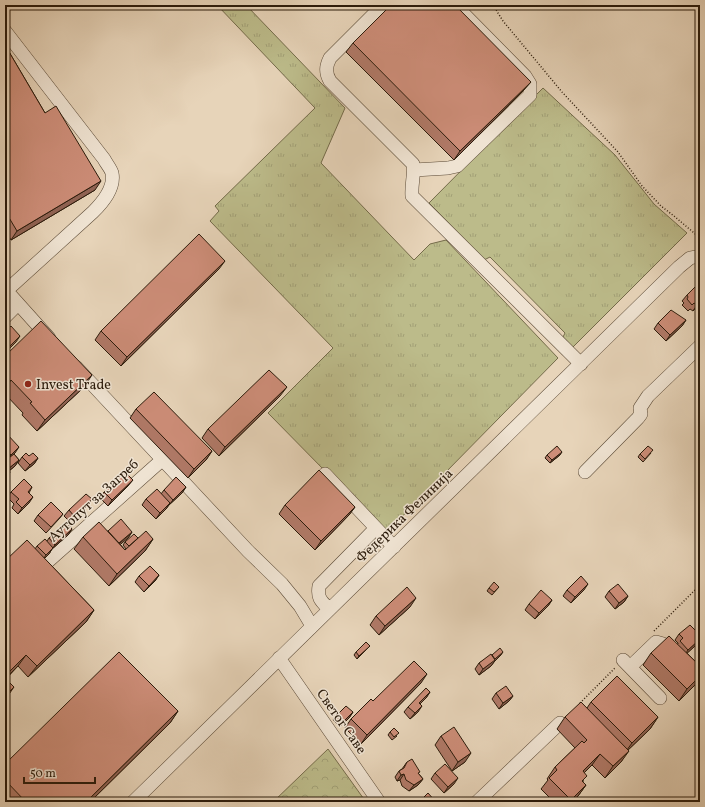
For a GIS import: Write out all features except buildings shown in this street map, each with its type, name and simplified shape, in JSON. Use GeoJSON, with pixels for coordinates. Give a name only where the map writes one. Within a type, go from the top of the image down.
{"type":"FeatureCollection","features":[{"type":"Feature","properties":{"kind":"street"},"geometry":{"type":"LineString","coordinates":[[383,5],[330,58],[327,65],[326,74],[330,81],[407,156],[413,164],[414,170],[411,180],[412,196],[581,364]]}},
{"type":"Feature","properties":{"kind":"street"},"geometry":{"type":"LineString","coordinates":[[414,170],[457,166],[530,95],[530,84],[525,76],[455,5]]}},
{"type":"Feature","properties":{"kind":"street"},"geometry":{"type":"LineString","coordinates":[[5,31],[104,159],[112,173],[110,187],[105,200],[6,290],[17,305],[55,345]]}},
{"type":"Feature","properties":{"kind":"street","name":"Федерика Фелинија"},"geometry":{"type":"LineString","coordinates":[[133,802],[679,267],[690,258],[700,256]]}},
{"type":"Feature","properties":{"kind":"street"},"geometry":{"type":"LineString","coordinates":[[5,317],[17,305]]}},
{"type":"Feature","properties":{"kind":"street"},"geometry":{"type":"LineString","coordinates":[[585,472],[638,418],[641,414],[640,408],[648,396],[700,346]]}},
{"type":"Feature","properties":{"kind":"street"},"geometry":{"type":"LineString","coordinates":[[66,356],[248,551],[282,584],[300,606],[312,626]]}},
{"type":"Feature","properties":{"kind":"street","name":"Аутопут за Загреб"},"geometry":{"type":"LineString","coordinates":[[44,565],[163,459]]}},
{"type":"Feature","properties":{"kind":"street"},"geometry":{"type":"LineString","coordinates":[[325,474],[394,547]]}},
{"type":"Feature","properties":{"kind":"street"},"geometry":{"type":"LineString","coordinates":[[329,609],[320,600],[318,594],[319,586],[376,528]]}},
{"type":"Feature","properties":{"kind":"street"},"geometry":{"type":"LineString","coordinates":[[660,698],[627,664],[653,644],[659,642],[679,660]]}},
{"type":"Feature","properties":{"kind":"street","name":"Светог Саве"},"geometry":{"type":"LineString","coordinates":[[279,658],[380,802]]}},
{"type":"Feature","properties":{"kind":"street"},"geometry":{"type":"LineString","coordinates":[[477,802],[560,723]]}},
{"type":"Feature","properties":{"kind":"path"},"geometry":{"type":"LineString","coordinates":[[493,5],[503,21],[562,92],[618,152],[642,186],[661,206],[700,238]]}},
{"type":"Feature","properties":{"kind":"green space"},"geometry":{"type":"Polygon","coordinates":[[[217,5],[246,5],[345,108],[321,163],[414,260],[430,244],[446,240],[558,358],[386,533],[268,413],[333,348],[210,221],[219,211],[215,206],[315,108],[217,5]]]}},
{"type":"Feature","properties":{"kind":"green space"},"geometry":{"type":"Polygon","coordinates":[[[543,88],[615,155],[654,204],[687,233],[572,348],[563,337],[565,333],[490,257],[484,260],[429,203],[543,88]]]}},
{"type":"Feature","properties":{"kind":"green space"},"geometry":{"type":"Polygon","coordinates":[[[328,749],[366,802],[273,802],[328,749]]]}},
{"type":"Feature","properties":{"kind":"place","name":"Invest Trade"},"geometry":{"type":"Point","coordinates":[28,384]}}]}
